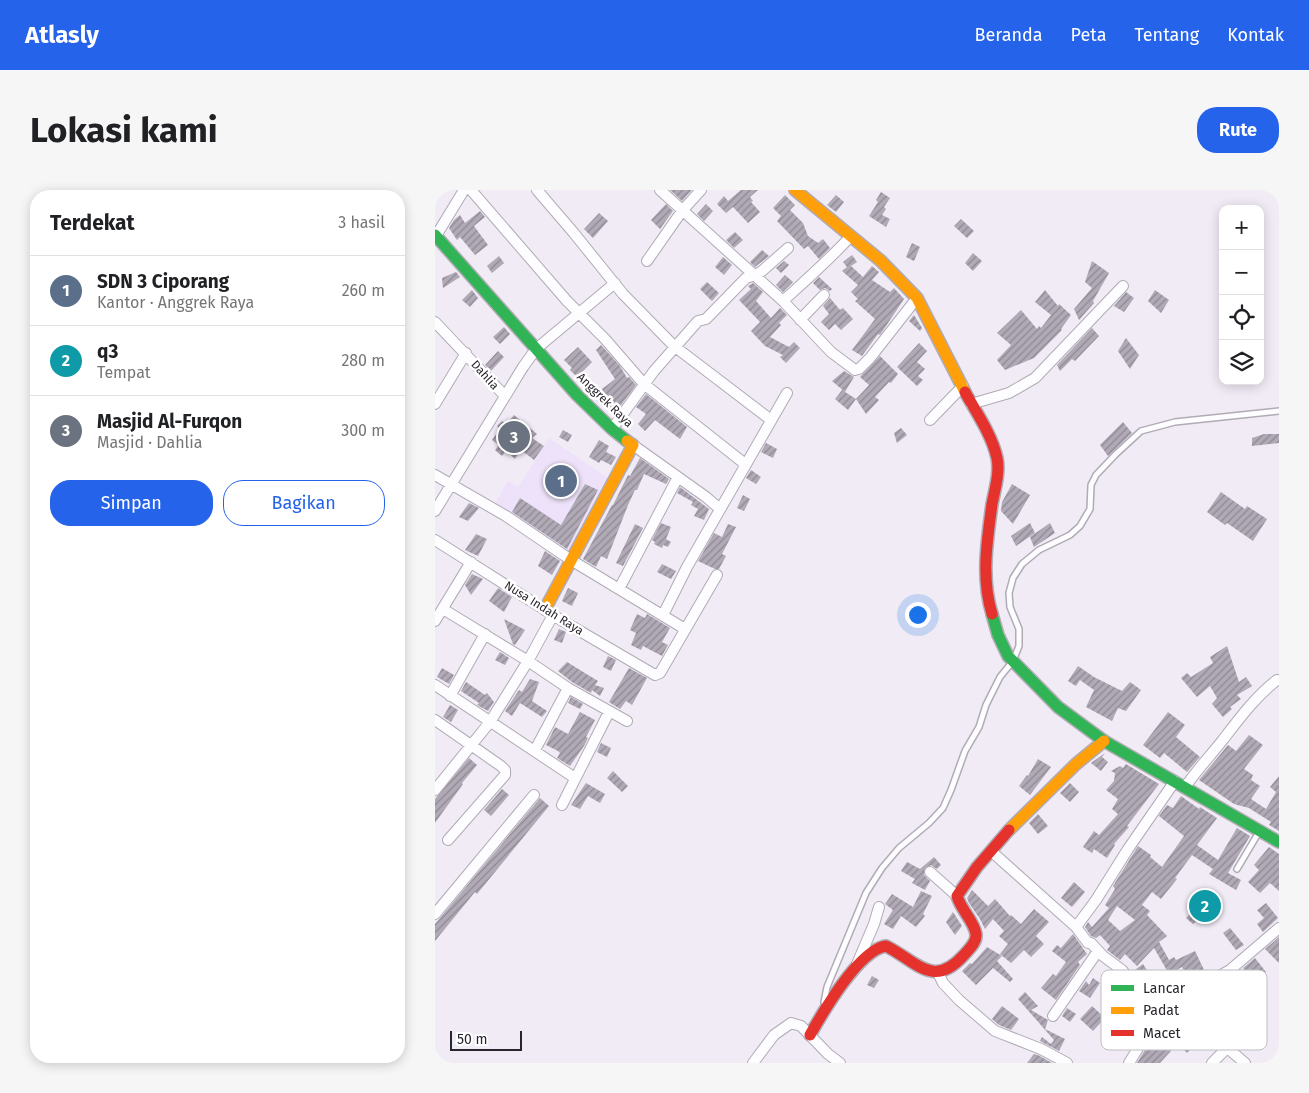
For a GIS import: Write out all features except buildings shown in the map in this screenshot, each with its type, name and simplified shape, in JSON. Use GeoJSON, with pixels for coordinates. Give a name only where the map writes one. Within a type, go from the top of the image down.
{"type":"FeatureCollection","features":[{"type":"Feature","properties":{"kind":"street"},"geometry":{"type":"LineString","coordinates":[[436,235],[464,190]]}},
{"type":"Feature","properties":{"kind":"street"},"geometry":{"type":"LineString","coordinates":[[471,190],[567,301],[644,384],[745,464]]}},
{"type":"Feature","properties":{"kind":"street"},"geometry":{"type":"LineString","coordinates":[[537,190],[623,294],[675,346],[771,420]]}},
{"type":"Feature","properties":{"kind":"street"},"geometry":{"type":"LineString","coordinates":[[661,190],[783,301],[836,356],[857,370],[870,358],[917,298]]}},
{"type":"Feature","properties":{"kind":"street"},"geometry":{"type":"LineString","coordinates":[[647,261],[682,211],[701,190]]}},
{"type":"Feature","properties":{"kind":"street"},"geometry":{"type":"LineString","coordinates":[[795,190],[893,272],[917,298],[993,443],[997,459],[997,474],[987,538],[985,579],[989,604],[998,635],[1013,661],[1033,684],[1058,707],[1104,741],[1279,842]]}},
{"type":"Feature","properties":{"kind":"street","name":"Anggrek Raya"},"geometry":{"type":"LineString","coordinates":[[436,235],[577,395],[612,429],[633,445],[571,560],[549,612]]}},
{"type":"Feature","properties":{"kind":"street"},"geometry":{"type":"LineString","coordinates":[[783,301],[832,257],[851,236]]}},
{"type":"Feature","properties":{"kind":"street"},"geometry":{"type":"LineString","coordinates":[[612,429],[644,384],[699,320],[706,319],[746,278],[755,275],[788,248]]}},
{"type":"Feature","properties":{"kind":"street"},"geometry":{"type":"LineString","coordinates":[[435,511],[523,367],[536,349],[615,283]]}},
{"type":"Feature","properties":{"kind":"street"},"geometry":{"type":"LineString","coordinates":[[971,404],[1009,393],[1035,378],[1123,286]]}},
{"type":"Feature","properties":{"kind":"street"},"geometry":{"type":"LineString","coordinates":[[800,320],[824,296]]}},
{"type":"Feature","properties":{"kind":"street","name":"Dahlia"},"geometry":{"type":"LineString","coordinates":[[435,322],[505,396]]}},
{"type":"Feature","properties":{"kind":"street","name":"Dahlia"},"geometry":{"type":"LineString","coordinates":[[435,404],[465,353]]}},
{"type":"Feature","properties":{"kind":"street"},"geometry":{"type":"LineString","coordinates":[[930,420],[963,386]]}},
{"type":"Feature","properties":{"kind":"street"},"geometry":{"type":"LineString","coordinates":[[663,615],[745,464],[787,393]]}},
{"type":"Feature","properties":{"kind":"street"},"geometry":{"type":"LineString","coordinates":[[633,445],[720,509]]}},
{"type":"Feature","properties":{"kind":"street"},"geometry":{"type":"LineString","coordinates":[[435,475],[505,516],[571,560],[685,629],[717,575]]}},
{"type":"Feature","properties":{"kind":"street"},"geometry":{"type":"LineString","coordinates":[[619,589],[678,478]]}},
{"type":"Feature","properties":{"kind":"street","name":"Nusa Indah Raya"},"geometry":{"type":"LineString","coordinates":[[435,540],[653,675],[660,674],[685,629]]}},
{"type":"Feature","properties":{"kind":"street"},"geometry":{"type":"LineString","coordinates":[[435,622],[471,562]]}},
{"type":"Feature","properties":{"kind":"street"},"geometry":{"type":"LineString","coordinates":[[443,609],[568,688],[627,721]]}},
{"type":"Feature","properties":{"kind":"street"},"geometry":{"type":"LineString","coordinates":[[435,790],[473,746],[490,722],[528,661],[549,612]]}},
{"type":"Feature","properties":{"kind":"street"},"geometry":{"type":"LineString","coordinates":[[450,696],[485,634]]}},
{"type":"Feature","properties":{"kind":"street"},"geometry":{"type":"LineString","coordinates":[[1185,787],[1200,765],[1245,711],[1263,691],[1277,680]]}},
{"type":"Feature","properties":{"kind":"street"},"geometry":{"type":"LineString","coordinates":[[435,685],[575,778]]}},
{"type":"Feature","properties":{"kind":"street"},"geometry":{"type":"LineString","coordinates":[[535,750],[568,688]]}},
{"type":"Feature","properties":{"kind":"street"},"geometry":{"type":"LineString","coordinates":[[563,805],[609,712]]}},
{"type":"Feature","properties":{"kind":"street"},"geometry":{"type":"LineString","coordinates":[[435,720],[504,768],[505,775],[448,840]]}},
{"type":"Feature","properties":{"kind":"street"},"geometry":{"type":"LineString","coordinates":[[810,1035],[829,1003],[855,970],[872,954],[885,946],[930,972],[938,973],[950,969],[969,951],[977,937],[973,924],[958,905],[957,896],[964,884],[1015,823],[1083,756],[1104,741]]}},
{"type":"Feature","properties":{"kind":"street"},"geometry":{"type":"LineString","coordinates":[[1076,927],[1096,900],[1127,849],[1175,781]]}},
{"type":"Feature","properties":{"kind":"street"},"geometry":{"type":"LineString","coordinates":[[435,914],[534,795]]}},
{"type":"Feature","properties":{"kind":"street"},"geometry":{"type":"LineString","coordinates":[[991,851],[1076,927],[1088,943],[1091,943],[1098,952],[1122,970]]}},
{"type":"Feature","properties":{"kind":"street"},"geometry":{"type":"LineString","coordinates":[[930,872],[957,896]]}},
{"type":"Feature","properties":{"kind":"street"},"geometry":{"type":"LineString","coordinates":[[855,970],[879,907]]}},
{"type":"Feature","properties":{"kind":"street"},"geometry":{"type":"LineString","coordinates":[[1230,970],[1279,928]]}},
{"type":"Feature","properties":{"kind":"street"},"geometry":{"type":"LineString","coordinates":[[1053,1016],[1098,952]]}},
{"type":"Feature","properties":{"kind":"street"},"geometry":{"type":"LineString","coordinates":[[938,973],[943,983],[954,995],[995,1031],[1041,1049],[1067,1063]]}},
{"type":"Feature","properties":{"kind":"street"},"geometry":{"type":"LineString","coordinates":[[753,1063],[774,1035],[791,1023],[801,1026],[827,1054],[840,1063]]}},
{"type":"Feature","properties":{"kind":"street"},"geometry":{"type":"LineString","coordinates":[[1129,1063],[1137,1050]]}},
{"type":"Feature","properties":{"kind":"street"},"geometry":{"type":"LineString","coordinates":[[1212,1063],[1225,1050]]}},
{"type":"Feature","properties":{"kind":"street"},"geometry":{"type":"LineString","coordinates":[[1229,1050],[1245,1063]]}},
{"type":"Feature","properties":{"kind":"lane"},"geometry":{"type":"LineString","coordinates":[[821,1017],[827,987],[866,892],[882,868],[899,848],[929,823],[943,808],[965,751],[979,727],[986,705],[1000,677],[1013,661],[1019,646],[1019,630],[1010,607],[1009,593],[1013,578],[1022,564],[1039,550],[1070,535],[1080,526],[1090,509],[1091,485],[1096,475],[1141,431],[1175,422],[1279,411]]}},
{"type":"Feature","properties":{"kind":"lane"},"geometry":{"type":"LineString","coordinates":[[1237,869],[1260,831]]}},
{"type":"Feature","properties":{"kind":"shaded area"},"geometry":{"type":"Polygon","coordinates":[[[549,438],[614,482],[571,560],[491,510],[508,481],[518,487],[549,438]]]}},
{"type":"Feature","properties":{"kind":"traffic: fast"},"geometry":{"type":"LineString","coordinates":[[435,235],[577,395],[627,441]]}},
{"type":"Feature","properties":{"kind":"traffic: fast"},"geometry":{"type":"LineString","coordinates":[[992,614],[998,635],[1008,656],[1058,707],[1104,741],[1279,842]]}},
{"type":"Feature","properties":{"kind":"traffic: slow"},"geometry":{"type":"LineString","coordinates":[[795,190],[881,261],[917,298],[965,392]]}},
{"type":"Feature","properties":{"kind":"traffic: slow"},"geometry":{"type":"LineString","coordinates":[[545,609],[633,445],[627,441]]}},
{"type":"Feature","properties":{"kind":"traffic: slow"},"geometry":{"type":"LineString","coordinates":[[1009,830],[1076,764],[1104,741]]}},
{"type":"Feature","properties":{"kind":"traffic: jam"},"geometry":{"type":"LineString","coordinates":[[965,392],[988,432],[998,463],[986,559],[987,587],[992,614]]}},
{"type":"Feature","properties":{"kind":"traffic: jam"},"geometry":{"type":"LineString","coordinates":[[810,1035],[843,983],[865,958],[876,950],[886,946],[924,969],[933,971],[943,970],[952,966],[970,949],[976,937],[975,929],[957,896],[977,867],[1009,830]]}},
{"type":"Feature","properties":{"kind":"place","name":"Masjid Al-Furqon"},"geometry":{"type":"Point","coordinates":[514,437]}},
{"type":"Feature","properties":{"kind":"place","name":"SDN 3 Ciporang"},"geometry":{"type":"Point","coordinates":[561,481]}},
{"type":"Feature","properties":{"kind":"place","name":"q3"},"geometry":{"type":"Point","coordinates":[1205,906]}}]}
